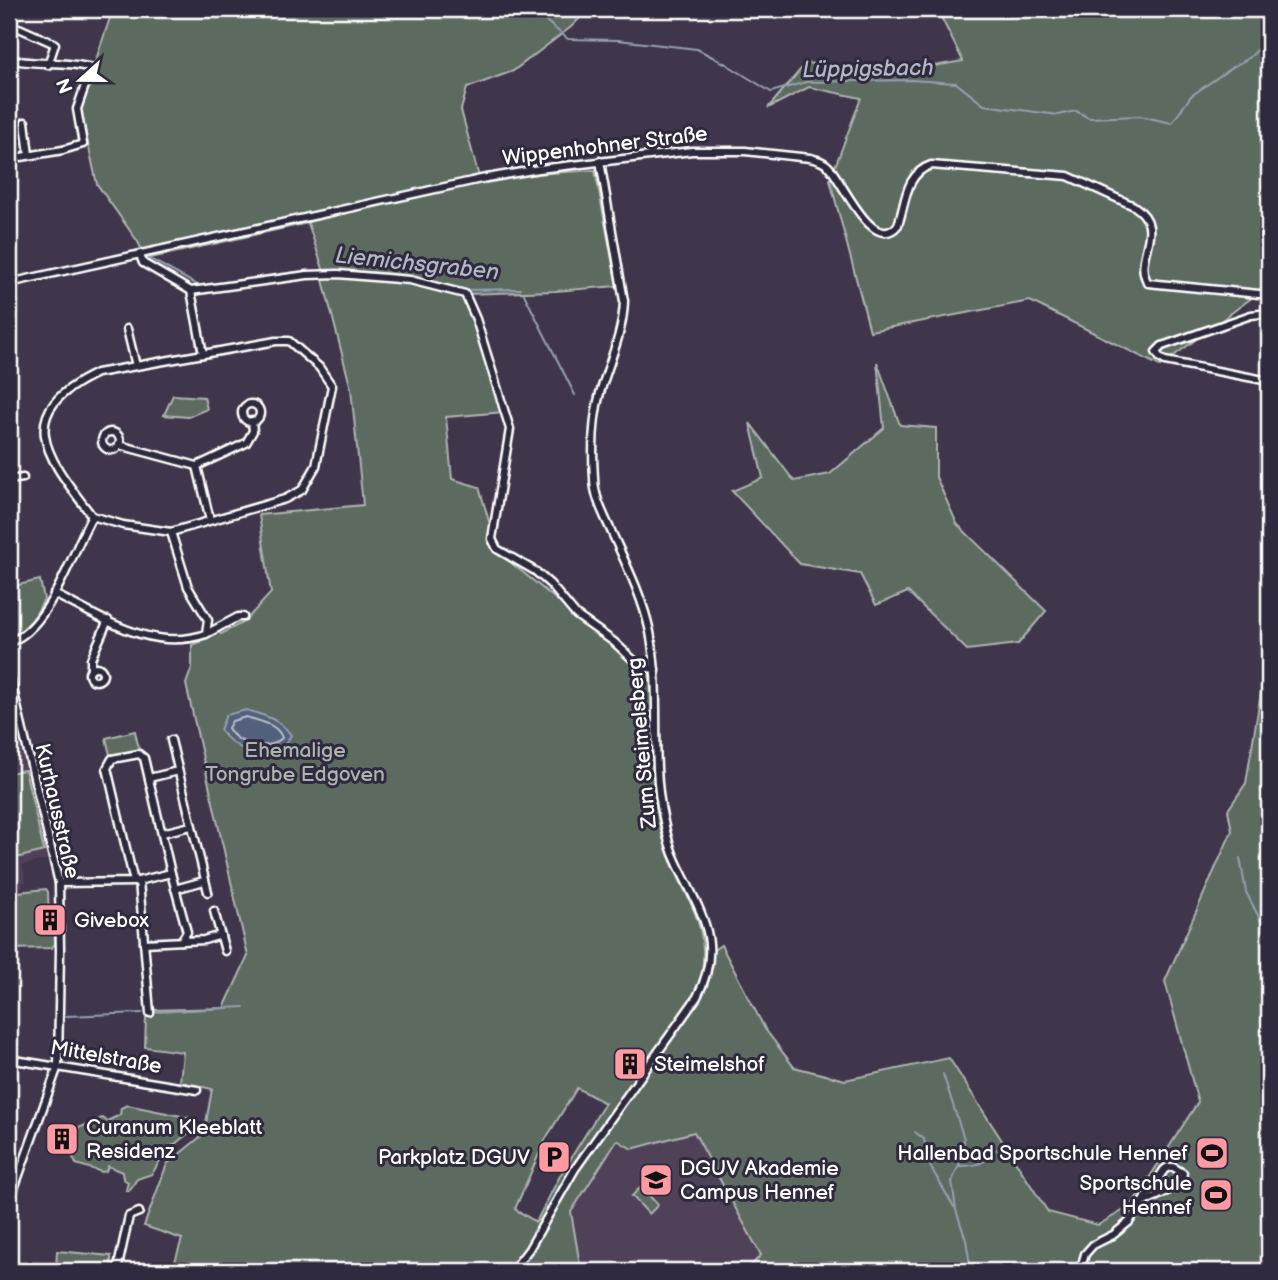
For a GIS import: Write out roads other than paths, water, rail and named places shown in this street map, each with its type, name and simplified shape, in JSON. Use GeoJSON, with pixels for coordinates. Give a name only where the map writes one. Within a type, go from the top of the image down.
{"type":"FeatureCollection","features":[{"type":"Feature","properties":{"kind":"street"},"geometry":{"type":"LineString","coordinates":[[19,28],[55,44],[48,65]]}},
{"type":"Feature","properties":{"kind":"street"},"geometry":{"type":"LineString","coordinates":[[9,58],[48,65],[82,65],[91,68],[77,109],[82,144],[9,159]]}},
{"type":"Feature","properties":{"kind":"street"},"geometry":{"type":"LineString","coordinates":[[24,122],[29,155]]}},
{"type":"Feature","properties":{"kind":"street","name":"Wippenhohner Straße"},"geometry":{"type":"LineString","coordinates":[[9,283],[481,179],[600,160],[745,150],[815,159],[830,168],[866,221],[880,232],[886,233],[898,225],[912,179],[920,170],[931,165],[1068,176],[1142,212],[1149,226],[1150,239],[1142,268],[1148,283],[1269,295]]}},
{"type":"Feature","properties":{"kind":"street","name":"Zum Steimelsberg"},"geometry":{"type":"LineString","coordinates":[[512,1271],[529,1249],[575,1169],[697,997],[709,965],[710,947],[704,917],[675,860],[661,809],[655,669],[650,630],[599,505],[594,481],[593,426],[624,316],[623,285],[600,160]]}},
{"type":"Feature","properties":{"kind":"street"},"geometry":{"type":"LineString","coordinates":[[140,255],[143,262],[191,291],[329,274],[410,280],[465,294],[476,319],[510,429],[492,539],[497,549],[535,571],[550,584],[576,615],[614,642],[641,667],[655,669]]}},
{"type":"Feature","properties":{"kind":"street"},"geometry":{"type":"LineString","coordinates":[[191,291],[203,354]]}},
{"type":"Feature","properties":{"kind":"street"},"geometry":{"type":"LineString","coordinates":[[1269,313],[1251,314],[1162,346],[1156,352],[1165,362],[1269,382]]}},
{"type":"Feature","properties":{"kind":"street"},"geometry":{"type":"LineString","coordinates":[[127,329],[136,366]]}},
{"type":"Feature","properties":{"kind":"street"},"geometry":{"type":"LineString","coordinates":[[289,341],[319,367],[332,386],[316,466],[302,490],[285,499],[171,532],[123,525],[92,516],[58,471],[46,449],[43,427],[52,404],[97,373],[203,354],[289,341]]}},
{"type":"Feature","properties":{"kind":"street"},"geometry":{"type":"LineString","coordinates":[[118,445],[197,466],[246,443],[253,431],[252,421]]}},
{"type":"Feature","properties":{"kind":"street"},"geometry":{"type":"LineString","coordinates":[[197,466],[210,520]]}},
{"type":"Feature","properties":{"kind":"street"},"geometry":{"type":"LineString","coordinates":[[9,480],[23,478]]}},
{"type":"Feature","properties":{"kind":"street"},"geometry":{"type":"LineString","coordinates":[[9,642],[21,638],[38,622],[92,516]]}},
{"type":"Feature","properties":{"kind":"street"},"geometry":{"type":"LineString","coordinates":[[171,532],[188,587],[208,620],[206,634]]}},
{"type":"Feature","properties":{"kind":"street"},"geometry":{"type":"LineString","coordinates":[[54,594],[137,635],[149,637],[190,640],[243,617]]}},
{"type":"Feature","properties":{"kind":"street"},"geometry":{"type":"LineString","coordinates":[[98,682],[102,671],[97,667],[91,669],[91,659],[108,620]]}},
{"type":"Feature","properties":{"kind":"street","name":"Kurhausstraße"},"geometry":{"type":"LineString","coordinates":[[9,672],[59,883],[58,1066],[9,1203]]}},
{"type":"Feature","properties":{"kind":"street"},"geometry":{"type":"LineString","coordinates":[[172,740],[208,892]]}},
{"type":"Feature","properties":{"kind":"street"},"geometry":{"type":"LineString","coordinates":[[149,1012],[136,881],[107,768],[112,759],[139,754],[144,758],[187,932],[181,941]]}},
{"type":"Feature","properties":{"kind":"street"},"geometry":{"type":"LineString","coordinates":[[149,778],[178,771]]}},
{"type":"Feature","properties":{"kind":"street"},"geometry":{"type":"LineString","coordinates":[[162,833],[191,827]]}},
{"type":"Feature","properties":{"kind":"street"},"geometry":{"type":"LineString","coordinates":[[59,883],[136,881],[171,873]]}},
{"type":"Feature","properties":{"kind":"street"},"geometry":{"type":"LineString","coordinates":[[176,889],[204,881]]}},
{"type":"Feature","properties":{"kind":"street"},"geometry":{"type":"LineString","coordinates":[[214,911],[225,951]]}},
{"type":"Feature","properties":{"kind":"street"},"geometry":{"type":"LineString","coordinates":[[144,943],[204,940],[221,935]]}},
{"type":"Feature","properties":{"kind":"street","name":"Mittelstraße"},"geometry":{"type":"LineString","coordinates":[[9,1059],[197,1090]]}},
{"type":"Feature","properties":{"kind":"street"},"geometry":{"type":"LineString","coordinates":[[1080,1271],[1085,1254],[1093,1245],[1113,1235],[1129,1222],[1168,1167],[1184,1173],[1178,1185],[1145,1202]]}},
{"type":"Feature","properties":{"kind":"street"},"geometry":{"type":"LineString","coordinates":[[117,1271],[129,1216],[139,1212]]}},
{"type":"Feature","properties":{"kind":"water"},"geometry":{"type":"Polygon","coordinates":[[[246,710],[271,718],[281,725],[291,735],[284,747],[265,751],[249,750],[227,738],[220,730],[226,715],[246,710]]]}},
{"type":"Feature","properties":{"kind":"waterway","name":"Lüppigsbach"},"geometry":{"type":"LineString","coordinates":[[531,9],[568,39],[618,40],[697,49],[771,92],[806,82],[911,80],[956,83],[984,105],[1058,115],[1076,111],[1089,118],[1140,116],[1172,123],[1191,96],[1249,58],[1269,39]]}},
{"type":"Feature","properties":{"kind":"waterway","name":"Liemichsgraben"},"geometry":{"type":"LineString","coordinates":[[150,259],[199,286],[232,282]]}},
{"type":"Feature","properties":{"kind":"waterway","name":"Liemichsgraben"},"geometry":{"type":"LineString","coordinates":[[306,272],[328,270],[410,276],[466,290],[521,289]]}},
{"type":"Feature","properties":{"kind":"waterway","name":"Liemichsgraben"},"geometry":{"type":"LineString","coordinates":[[524,294],[575,395]]}},
{"type":"Feature","properties":{"kind":"waterway"},"geometry":{"type":"LineString","coordinates":[[1240,858],[1246,892],[1269,937]]}},
{"type":"Feature","properties":{"kind":"waterway"},"geometry":{"type":"LineString","coordinates":[[155,1012],[244,1007]]}},
{"type":"Feature","properties":{"kind":"waterway"},"geometry":{"type":"LineString","coordinates":[[66,1016],[142,1013]]}},
{"type":"Feature","properties":{"kind":"waterway"},"geometry":{"type":"LineString","coordinates":[[943,1074],[964,1139],[963,1156],[952,1181],[971,1271]]}},
{"type":"Feature","properties":{"kind":"waterway"},"geometry":{"type":"LineString","coordinates":[[915,1132],[924,1139],[930,1166],[954,1207]]}},
{"type":"Feature","properties":{"kind":"waterway"},"geometry":{"type":"LineString","coordinates":[[959,1166],[981,1163],[990,1158],[996,1149]]}},
{"type":"Feature","properties":{"kind":"place","name":"Givebox"},"geometry":{"type":"Point","coordinates":[50,920]}},
{"type":"Feature","properties":{"kind":"place","name":"Steimelshof"},"geometry":{"type":"Point","coordinates":[630,1064]}},
{"type":"Feature","properties":{"kind":"place","name":"Curanum Kleeblatt Residenz"},"geometry":{"type":"Point","coordinates":[62,1139]}},
{"type":"Feature","properties":{"kind":"place","name":"Hallenbad Sportschule Hennef"},"geometry":{"type":"Point","coordinates":[1212,1153]}},
{"type":"Feature","properties":{"kind":"place","name":"Parkplatz DGUV"},"geometry":{"type":"Point","coordinates":[554,1157]}},
{"type":"Feature","properties":{"kind":"place","name":"DGUV Akademie Campus Hennef"},"geometry":{"type":"Point","coordinates":[656,1180]}},
{"type":"Feature","properties":{"kind":"place","name":"Sportschule Hennef"},"geometry":{"type":"Point","coordinates":[1216,1195]}},
{"type":"Feature","properties":{"kind":"park label","name":"Ehemalige Tongrube Edgoven"},"geometry":{"type":"Point","coordinates":[295,762]}}]}
